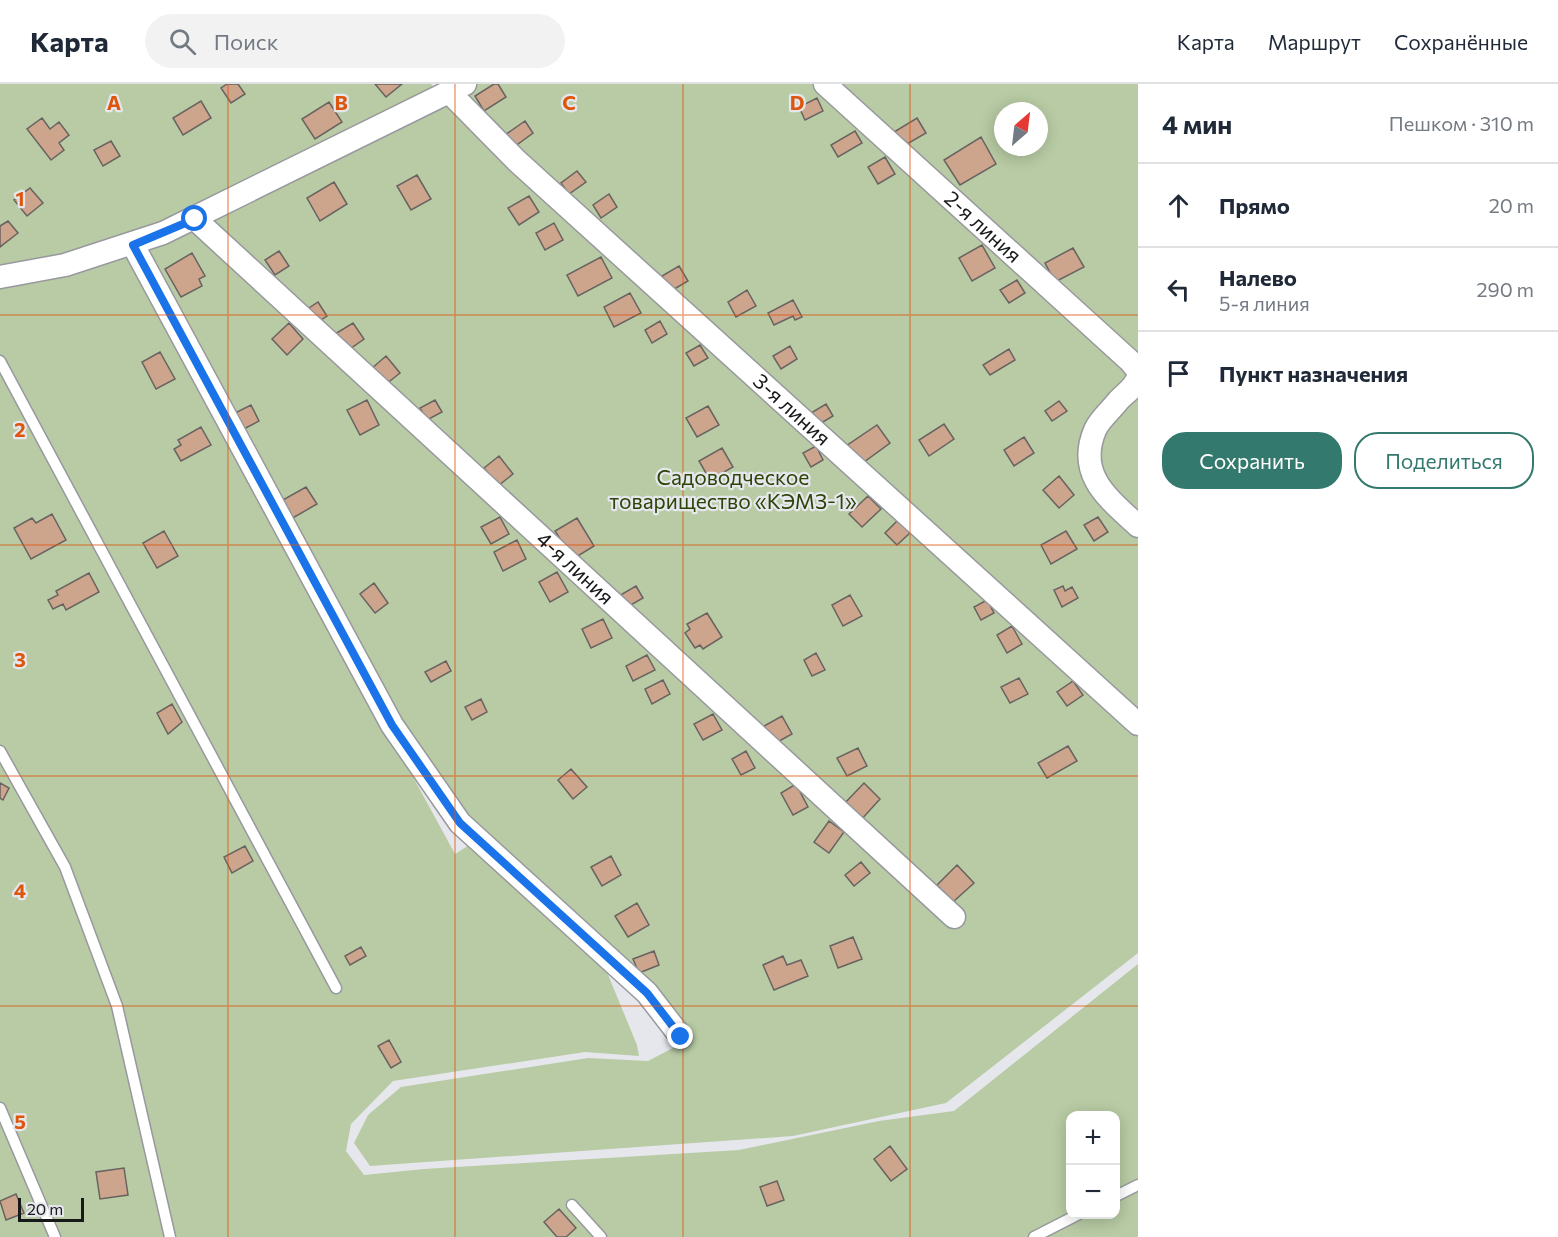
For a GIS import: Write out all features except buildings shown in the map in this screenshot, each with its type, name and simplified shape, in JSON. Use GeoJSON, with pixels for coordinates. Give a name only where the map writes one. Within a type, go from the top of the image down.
{"type":"FeatureCollection","features":[{"type":"Feature","properties":{"kind":"street","name":"2-я линия"},"geometry":{"type":"LineString","coordinates":[[825,84],[1130,361],[1138,371]]}},
{"type":"Feature","properties":{"kind":"street"},"geometry":{"type":"LineString","coordinates":[[0,277],[65,265],[133,245],[195,219],[452,87]]}},
{"type":"Feature","properties":{"kind":"street","name":"3-я линия"},"geometry":{"type":"LineString","coordinates":[[452,87],[517,161],[1138,724]]}},
{"type":"Feature","properties":{"kind":"street","name":"4-я линия"},"geometry":{"type":"LineString","coordinates":[[195,219],[954,916]]}},
{"type":"Feature","properties":{"kind":"street"},"geometry":{"type":"LineString","coordinates":[[133,245],[392,725],[460,823],[647,993],[681,1037]]}},
{"type":"Feature","properties":{"kind":"street"},"geometry":{"type":"LineString","coordinates":[[1138,377],[1136,384],[1121,398],[1095,430],[1088,466],[1103,494],[1138,526]]}},
{"type":"Feature","properties":{"kind":"lane"},"geometry":{"type":"LineString","coordinates":[[0,361],[336,988]]}},
{"type":"Feature","properties":{"kind":"lane"},"geometry":{"type":"LineString","coordinates":[[0,751],[65,867],[117,1006],[170,1237]]}},
{"type":"Feature","properties":{"kind":"lane"},"geometry":{"type":"LineString","coordinates":[[0,1108],[55,1237]]}},
{"type":"Feature","properties":{"kind":"lane"},"geometry":{"type":"LineString","coordinates":[[1120,1194],[1138,1185]]}},
{"type":"Feature","properties":{"kind":"lane"},"geometry":{"type":"LineString","coordinates":[[572,1205],[601,1237]]}},
{"type":"Feature","properties":{"kind":"lane"},"geometry":{"type":"LineString","coordinates":[[1034,1237],[1071,1219]]}},
{"type":"Feature","properties":{"kind":"green space"},"geometry":{"type":"Polygon","coordinates":[[[0,84],[431,84],[438,92],[179,219],[56,258],[0,268],[0,84]]]}},
{"type":"Feature","properties":{"kind":"green space","name":"Садоводческое товарищество «КЭМЗ-1»"},"geometry":{"type":"Polygon","coordinates":[[[471,84],[1138,84],[1138,953],[946,1103],[793,1136],[370,1166],[354,1143],[368,1115],[401,1087],[588,1058],[648,1061],[694,1037],[665,998],[462,817],[403,734],[143,250],[471,84]]]}},
{"type":"Feature","properties":{"kind":"green space"},"geometry":{"type":"Polygon","coordinates":[[[127,252],[455,854],[471,844],[604,965],[637,1045],[639,1056],[585,1052],[393,1081],[351,1124],[346,1151],[364,1175],[424,1169],[739,1150],[879,1121],[954,1111],[1138,964],[1138,1237],[0,1237],[0,289],[127,252]]]}},
{"type":"Feature","properties":{"kind":"route"},"geometry":{"type":"LineString","coordinates":[[195,219],[133,245],[392,725],[460,823],[647,993],[681,1037]]}}]}
